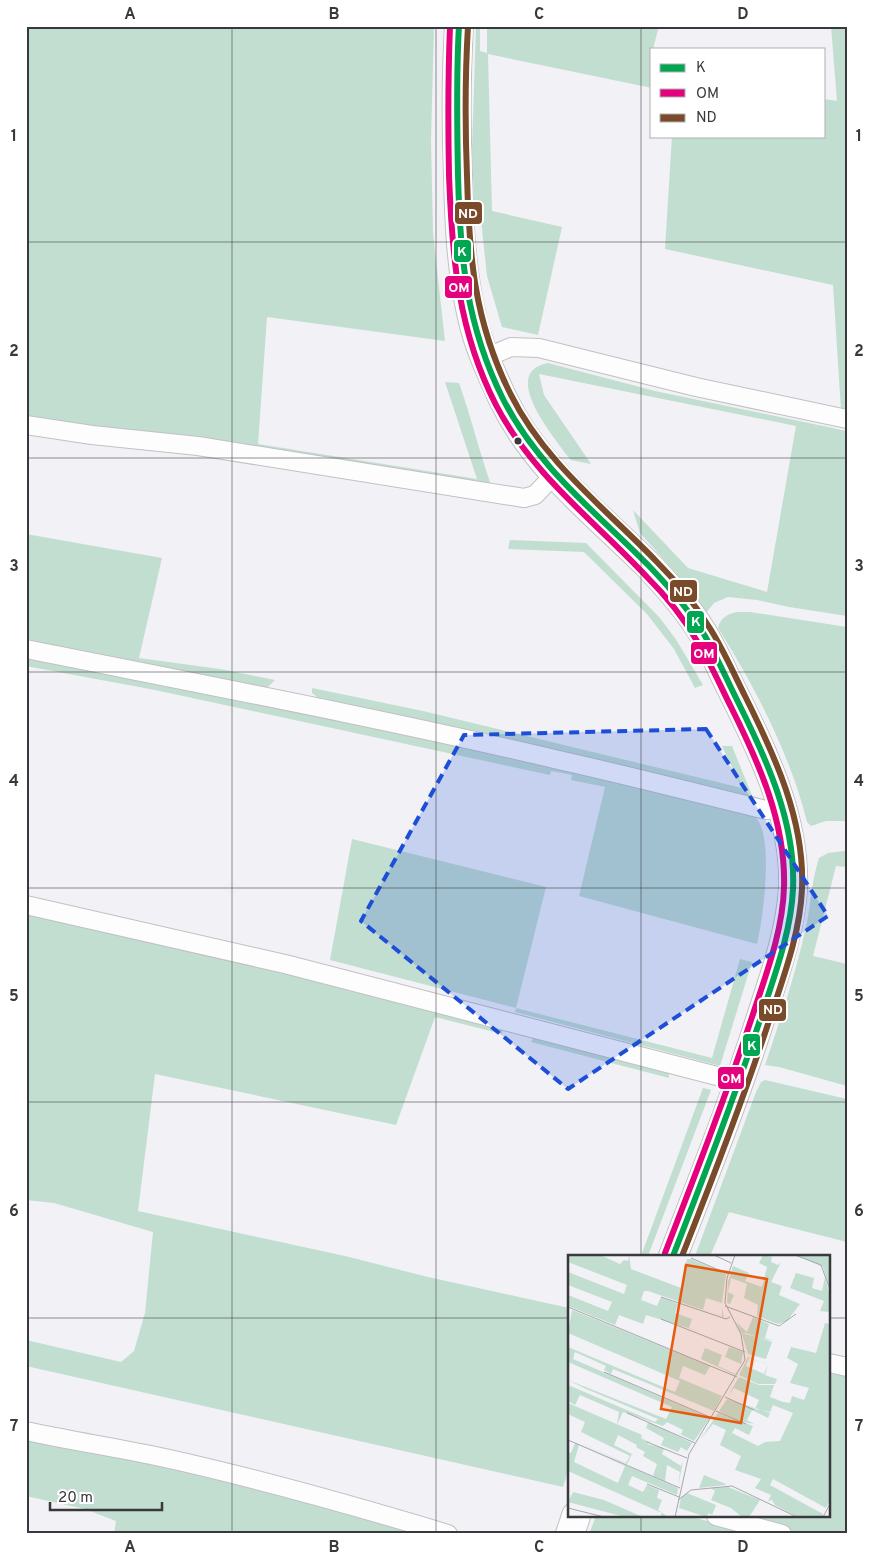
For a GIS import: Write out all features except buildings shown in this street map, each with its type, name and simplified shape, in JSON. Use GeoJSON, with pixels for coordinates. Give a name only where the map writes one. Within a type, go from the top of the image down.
{"type":"FeatureCollection","features":[{"type":"Feature","properties":{"kind":"street"},"geometry":{"type":"LineString","coordinates":[[458,26],[456,108],[459,224],[465,280],[472,316],[485,358],[503,400],[518,427],[555,474],[651,568],[702,630],[766,761],[782,806],[792,861],[792,892],[778,964],[740,1082],[673,1255]]}},
{"type":"Feature","properties":{"kind":"street"},"geometry":{"type":"LineString","coordinates":[[570,1534],[575,1518]]}},
{"type":"Feature","properties":{"kind":"lane"},"geometry":{"type":"LineString","coordinates":[[485,358],[511,347],[539,348],[696,387],[847,419]]}},
{"type":"Feature","properties":{"kind":"lane"},"geometry":{"type":"LineString","coordinates":[[26,425],[92,435],[198,446],[524,498],[535,494],[555,474]]}},
{"type":"Feature","properties":{"kind":"lane"},"geometry":{"type":"LineString","coordinates":[[26,649],[449,735],[762,809],[767,810],[782,806]]}},
{"type":"Feature","properties":{"kind":"lane"},"geometry":{"type":"LineString","coordinates":[[26,906],[285,964],[740,1082]]}},
{"type":"Feature","properties":{"kind":"lane"},"geometry":{"type":"LineString","coordinates":[[830,1363],[847,1367]]}},
{"type":"Feature","properties":{"kind":"lane"},"geometry":{"type":"LineString","coordinates":[[26,1431],[164,1458],[356,1506],[448,1534]]}},
{"type":"Feature","properties":{"kind":"lane"},"geometry":{"type":"LineString","coordinates":[[723,1518],[782,1534]]}},
{"type":"Feature","properties":{"kind":"highlighted area"},"geometry":{"type":"Polygon","coordinates":[[[706,729],[828,916],[568,1089],[361,921],[464,735],[706,729]]]}},
{"type":"Feature","properties":{"kind":"green space"},"geometry":{"type":"Polygon","coordinates":[[[26,26],[434,26],[431,140],[433,233],[445,341],[267,317],[258,444],[477,479],[445,382],[459,383],[491,485],[26,418],[26,26]]]}},
{"type":"Feature","properties":{"kind":"green space"},"geometry":{"type":"Polygon","coordinates":[[[476,26],[480,26],[480,51],[487,53],[487,28],[481,26],[659,26],[653,48],[650,48],[650,88],[488,54],[492,211],[562,227],[538,335],[502,327],[487,276],[479,201],[474,201],[472,148],[476,26]]]}},
{"type":"Feature","properties":{"kind":"green space"},"geometry":{"type":"Polygon","coordinates":[[[831,26],[847,26],[847,411],[841,410],[833,285],[665,249],[672,138],[826,138],[826,99],[837,101],[831,26]]]}},
{"type":"Feature","properties":{"kind":"green space"},"geometry":{"type":"Polygon","coordinates":[[[548,363],[655,391],[847,431],[847,616],[757,600],[728,597],[714,603],[706,613],[676,573],[640,533],[633,510],[688,568],[767,592],[796,426],[539,374],[544,395],[591,464],[571,460],[541,418],[533,404],[529,390],[528,378],[534,369],[548,363]]]}},
{"type":"Feature","properties":{"kind":"green space"},"geometry":{"type":"Polygon","coordinates":[[[26,534],[162,558],[139,658],[220,669],[275,680],[266,689],[26,642],[26,534]]]}},
{"type":"Feature","properties":{"kind":"green space"},"geometry":{"type":"Polygon","coordinates":[[[510,540],[586,543],[660,618],[677,641],[703,685],[695,688],[674,649],[647,614],[584,552],[508,549],[510,540]]]}},
{"type":"Feature","properties":{"kind":"green space"},"geometry":{"type":"Polygon","coordinates":[[[738,612],[750,612],[847,627],[847,821],[826,821],[811,826],[807,822],[791,772],[770,722],[745,673],[718,628],[725,617],[738,612]]]}},
{"type":"Feature","properties":{"kind":"green space"},"geometry":{"type":"Polygon","coordinates":[[[26,656],[246,698],[556,766],[754,816],[760,825],[766,857],[764,897],[757,944],[579,896],[605,787],[571,780],[572,775],[551,771],[550,775],[155,690],[26,666],[26,656]]]}},
{"type":"Feature","properties":{"kind":"green space"},"geometry":{"type":"Polygon","coordinates":[[[312,688],[423,711],[742,788],[722,746],[732,746],[753,798],[594,760],[321,700],[312,693],[312,688]]]}},
{"type":"Feature","properties":{"kind":"green space"},"geometry":{"type":"Polygon","coordinates":[[[352,839],[546,887],[516,1008],[330,960],[352,839]]]}},
{"type":"Feature","properties":{"kind":"green space"},"geometry":{"type":"Polygon","coordinates":[[[847,852],[847,867],[836,866],[813,956],[847,964],[847,1086],[779,1067],[765,1065],[783,1012],[798,958],[819,858],[828,853],[847,852]]]}},
{"type":"Feature","properties":{"kind":"green space"},"geometry":{"type":"Polygon","coordinates":[[[26,911],[503,1026],[502,1034],[435,1017],[396,1125],[155,1074],[138,1211],[345,1256],[428,1277],[568,1308],[568,1471],[563,1487],[26,1366],[26,1340],[121,1362],[134,1351],[145,1313],[153,1232],[54,1203],[26,1200],[26,911]]]}},
{"type":"Feature","properties":{"kind":"green space"},"geometry":{"type":"Polygon","coordinates":[[[740,959],[752,962],[720,1066],[515,1012],[516,1008],[712,1058],[740,959]]]}},
{"type":"Feature","properties":{"kind":"green space"},"geometry":{"type":"Polygon","coordinates":[[[535,1035],[669,1071],[669,1078],[531,1042],[535,1035]]]}},
{"type":"Feature","properties":{"kind":"green space"},"geometry":{"type":"Polygon","coordinates":[[[765,1080],[847,1099],[847,1242],[729,1212],[710,1255],[695,1255],[756,1092],[761,1082],[765,1080]]]}},
{"type":"Feature","properties":{"kind":"green space"},"geometry":{"type":"Polygon","coordinates":[[[703,1088],[711,1090],[648,1255],[641,1255],[703,1088]]]}},
{"type":"Feature","properties":{"kind":"green space"},"geometry":{"type":"Polygon","coordinates":[[[830,1371],[847,1375],[847,1534],[804,1534],[744,1518],[830,1518],[830,1371]]]}},
{"type":"Feature","properties":{"kind":"green space"},"geometry":{"type":"Polygon","coordinates":[[[26,1438],[177,1468],[302,1498],[424,1534],[114,1534],[116,1521],[85,1509],[26,1496],[26,1438]]]}},
{"type":"Feature","properties":{"kind":"green space"},"geometry":{"type":"Polygon","coordinates":[[[595,1518],[696,1518],[754,1534],[589,1534],[595,1518]]]}},
{"type":"Feature","properties":{"kind":"transit line","name":"OM"},"geometry":{"type":"LineString","coordinates":[[450,26],[448,138],[452,235],[459,293],[465,321],[483,377],[496,405],[511,430],[546,476],[661,592],[692,632],[711,665],[761,772],[769,794],[780,840],[784,887],[781,919],[774,950],[733,1072],[665,1253]]}},
{"type":"Feature","properties":{"kind":"transit line","name":"K"},"geometry":{"type":"LineString","coordinates":[[459,26],[457,120],[463,262],[473,317],[491,371],[503,399],[533,447],[570,489],[657,575],[679,600],[705,636],[769,769],[778,792],[790,840],[793,864],[792,905],[782,953],[741,1075],[673,1255]]}},
{"type":"Feature","properties":{"kind":"transit line","name":"ND"},"geometry":{"type":"LineString","coordinates":[[468,26],[466,120],[469,233],[481,314],[498,366],[510,393],[540,441],[576,483],[671,577],[693,603],[716,638],[777,766],[786,789],[799,839],[802,864],[801,906],[790,956],[738,1110],[682,1255]]}}]}
